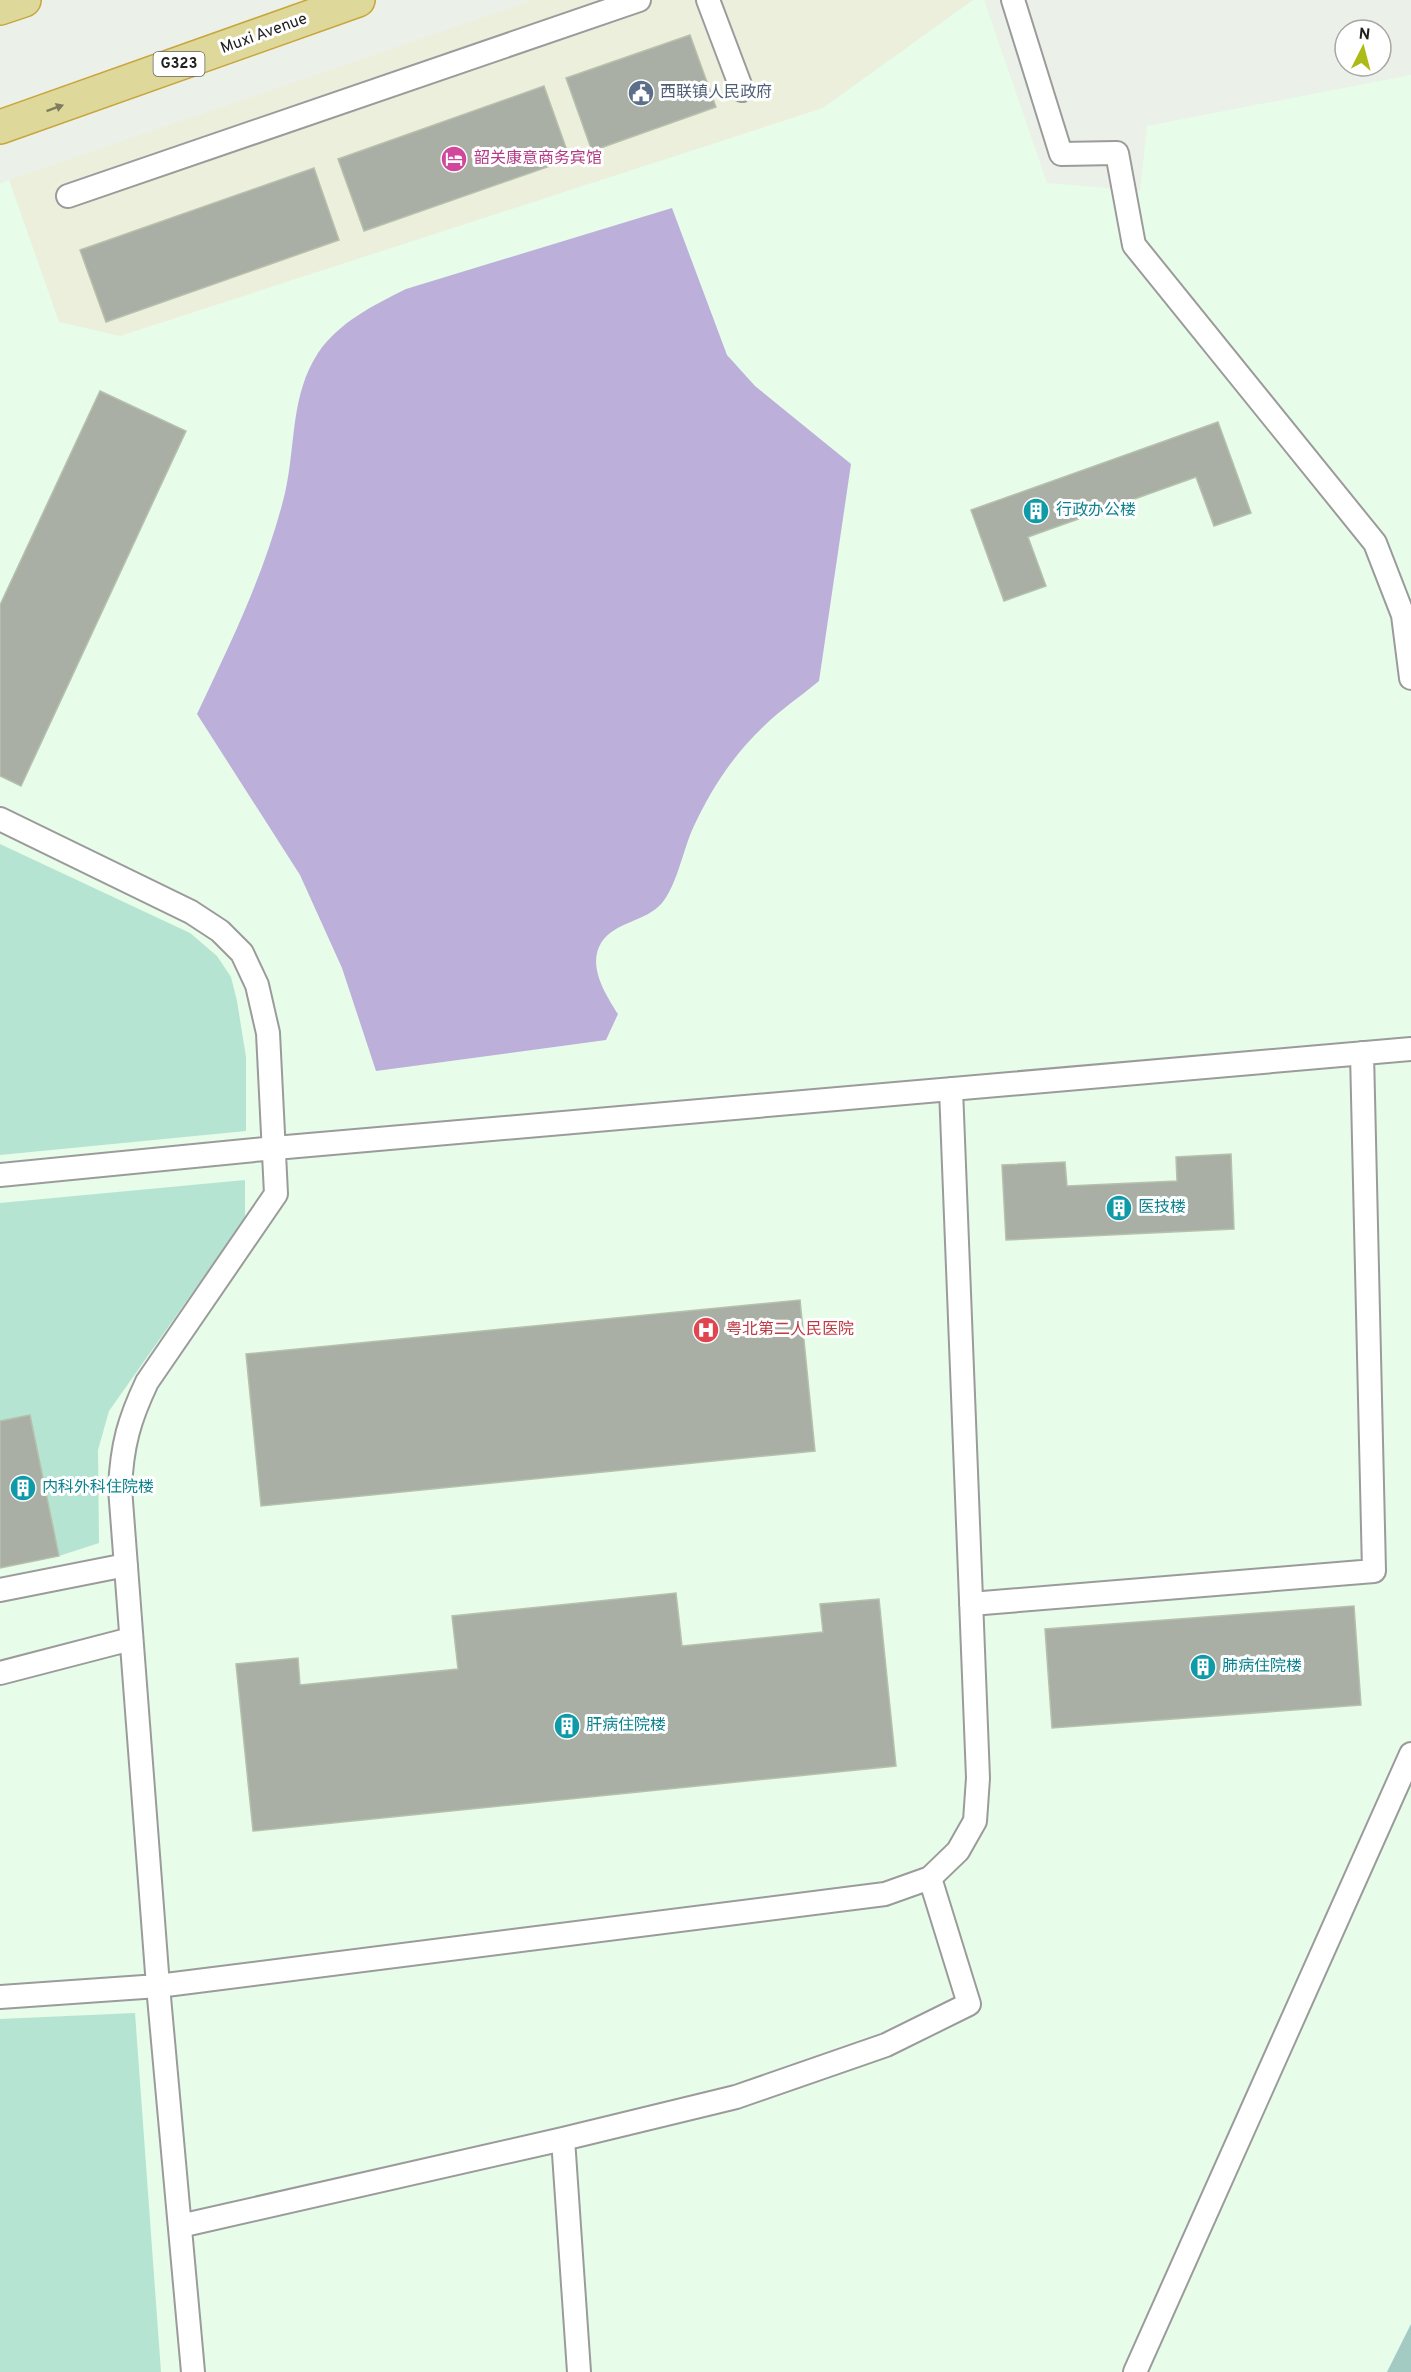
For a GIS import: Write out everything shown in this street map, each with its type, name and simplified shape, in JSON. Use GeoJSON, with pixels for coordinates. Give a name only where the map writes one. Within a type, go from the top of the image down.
{"type":"FeatureCollection","features":[{"type":"Feature","properties":{"kind":"highway"},"geometry":{"type":"LineString","coordinates":[[0,8],[24,0]]}},
{"type":"Feature","properties":{"kind":"highway","name":"Muxi Avenue"},"geometry":{"type":"LineString","coordinates":[[0,127],[358,0]]}},
{"type":"Feature","properties":{"kind":"lane"},"geometry":{"type":"LineString","coordinates":[[68,196],[639,0]]}},
{"type":"Feature","properties":{"kind":"lane"},"geometry":{"type":"LineString","coordinates":[[708,0],[742,90]]}},
{"type":"Feature","properties":{"kind":"lane"},"geometry":{"type":"LineString","coordinates":[[1013,0],[1061,154],[1117,153],[1134,245],[1375,543],[1403,615],[1411,678]]}},
{"type":"Feature","properties":{"kind":"lane"},"geometry":{"type":"LineString","coordinates":[[0,819],[192,912],[220,931],[242,953],[257,985],[268,1033],[276,1194],[147,1382],[131,1415],[122,1452],[120,1488],[131,1639],[158,1986],[193,2372]]}},
{"type":"Feature","properties":{"kind":"lane"},"geometry":{"type":"LineString","coordinates":[[0,1175],[275,1148],[1411,1049]]}},
{"type":"Feature","properties":{"kind":"lane"},"geometry":{"type":"LineString","coordinates":[[971,1604],[1374,1571],[1362,1053]]}},
{"type":"Feature","properties":{"kind":"lane"},"geometry":{"type":"LineString","coordinates":[[0,1997],[158,1986],[885,1894],[930,1878],[958,1851],[975,1821],[978,1778],[951,1089]]}},
{"type":"Feature","properties":{"kind":"lane"},"geometry":{"type":"LineString","coordinates":[[0,1590],[126,1566]]}},
{"type":"Feature","properties":{"kind":"lane"},"geometry":{"type":"LineString","coordinates":[[0,1673],[131,1639]]}},
{"type":"Feature","properties":{"kind":"lane"},"geometry":{"type":"LineString","coordinates":[[1135,2372],[1411,1754]]}},
{"type":"Feature","properties":{"kind":"lane"},"geometry":{"type":"LineString","coordinates":[[180,2226],[563,2139],[736,2097],[886,2045],[969,2004],[930,1878]]}},
{"type":"Feature","properties":{"kind":"lane"},"geometry":{"type":"LineString","coordinates":[[563,2139],[579,2372]]}},
{"type":"Feature","properties":{"kind":"shaded area"},"geometry":{"type":"Polygon","coordinates":[[[534,0],[973,0],[823,108],[120,336],[59,322],[9,180],[534,0]]]}},
{"type":"Feature","properties":{"kind":"shaded area","name":"粤北第二人民医院"},"geometry":{"type":"Polygon","coordinates":[[[973,0],[984,0],[1047,183],[1140,191],[1147,126],[1411,75],[1411,2324],[1387,2372],[0,2372],[0,184],[9,180],[59,322],[120,336],[823,108],[973,0]]]}},
{"type":"Feature","properties":{"kind":"shaded area"},"geometry":{"type":"Polygon","coordinates":[[[672,208],[727,355],[755,386],[851,464],[819,681],[763,727],[723,774],[693,828],[676,877],[662,903],[648,914],[614,930],[601,943],[597,952],[597,971],[618,1014],[606,1040],[376,1071],[342,968],[300,875],[197,714],[247,606],[268,550],[285,493],[298,404],[303,386],[318,353],[336,332],[370,308],[406,289],[672,208]]]}},
{"type":"Feature","properties":{"kind":"shaded area"},"geometry":{"type":"Polygon","coordinates":[[[0,844],[190,933],[217,956],[231,977],[237,1001],[246,1057],[246,1131],[0,1155],[0,844]]]}},
{"type":"Feature","properties":{"kind":"shaded area"},"geometry":{"type":"Polygon","coordinates":[[[245,1180],[245,1218],[109,1411],[98,1450],[99,1543],[59,1556],[30,1415],[0,1421],[0,1203],[245,1180]]]}},
{"type":"Feature","properties":{"kind":"shaded area"},"geometry":{"type":"Polygon","coordinates":[[[135,2013],[161,2372],[0,2372],[0,2019],[135,2013]]]}},
{"type":"Feature","properties":{"kind":"shaded area"},"geometry":{"type":"Polygon","coordinates":[[[1411,2324],[1411,2372],[1387,2372],[1411,2324]]]}},
{"type":"Feature","properties":{"kind":"building","name":"西联镇人民政府"},"geometry":{"type":"Polygon","coordinates":[[[690,35],[716,107],[592,151],[566,78],[690,35]]]}},
{"type":"Feature","properties":{"kind":"building","name":"韶关康意商务宾馆"},"geometry":{"type":"Polygon","coordinates":[[[544,86],[570,159],[364,231],[338,159],[544,86]]]}},
{"type":"Feature","properties":{"kind":"building"},"geometry":{"type":"Polygon","coordinates":[[[314,168],[339,240],[106,322],[80,250],[314,168]]]}},
{"type":"Feature","properties":{"kind":"building"},"geometry":{"type":"Polygon","coordinates":[[[100,391],[186,431],[21,786],[0,776],[0,605],[100,391]]]}},
{"type":"Feature","properties":{"kind":"building","name":"行政办公楼"},"geometry":{"type":"Polygon","coordinates":[[[1218,422],[1251,513],[1214,526],[1196,477],[1028,537],[1046,586],[1004,601],[971,510],[1218,422]]]}},
{"type":"Feature","properties":{"kind":"building","name":"医技楼"},"geometry":{"type":"Polygon","coordinates":[[[1231,1154],[1234,1229],[1006,1240],[1002,1165],[1065,1162],[1067,1186],[1177,1181],[1176,1157],[1231,1154]]]}},
{"type":"Feature","properties":{"kind":"building"},"geometry":{"type":"Polygon","coordinates":[[[800,1300],[815,1451],[261,1506],[246,1354],[800,1300]]]}},
{"type":"Feature","properties":{"kind":"building","name":"内科外科住院楼"},"geometry":{"type":"Polygon","coordinates":[[[30,1415],[59,1556],[0,1568],[0,1421],[30,1415]]]}},
{"type":"Feature","properties":{"kind":"building","name":"肝病住院楼"},"geometry":{"type":"Polygon","coordinates":[[[676,1593],[682,1646],[823,1632],[820,1604],[879,1599],[896,1766],[253,1831],[236,1664],[298,1658],[300,1685],[458,1669],[452,1616],[676,1593]]]}},
{"type":"Feature","properties":{"kind":"building","name":"肺病住院楼"},"geometry":{"type":"Polygon","coordinates":[[[1354,1606],[1361,1705],[1052,1728],[1045,1629],[1354,1606]]]}},
{"type":"Feature","properties":{"kind":"place","name":"西联镇人民政府"},"geometry":{"type":"Point","coordinates":[641,93]}},
{"type":"Feature","properties":{"kind":"place","name":"韶关康意商务宾馆"},"geometry":{"type":"Point","coordinates":[454,159]}},
{"type":"Feature","properties":{"kind":"place","name":"行政办公楼"},"geometry":{"type":"Point","coordinates":[1036,511]}},
{"type":"Feature","properties":{"kind":"place","name":"医技楼"},"geometry":{"type":"Point","coordinates":[1119,1208]}},
{"type":"Feature","properties":{"kind":"place","name":"粤北第二人民医院"},"geometry":{"type":"Point","coordinates":[706,1330]}},
{"type":"Feature","properties":{"kind":"place","name":"内科外科住院楼"},"geometry":{"type":"Point","coordinates":[23,1488]}},
{"type":"Feature","properties":{"kind":"place","name":"肺病住院楼"},"geometry":{"type":"Point","coordinates":[1203,1667]}},
{"type":"Feature","properties":{"kind":"place","name":"肝病住院楼"},"geometry":{"type":"Point","coordinates":[567,1726]}}]}
